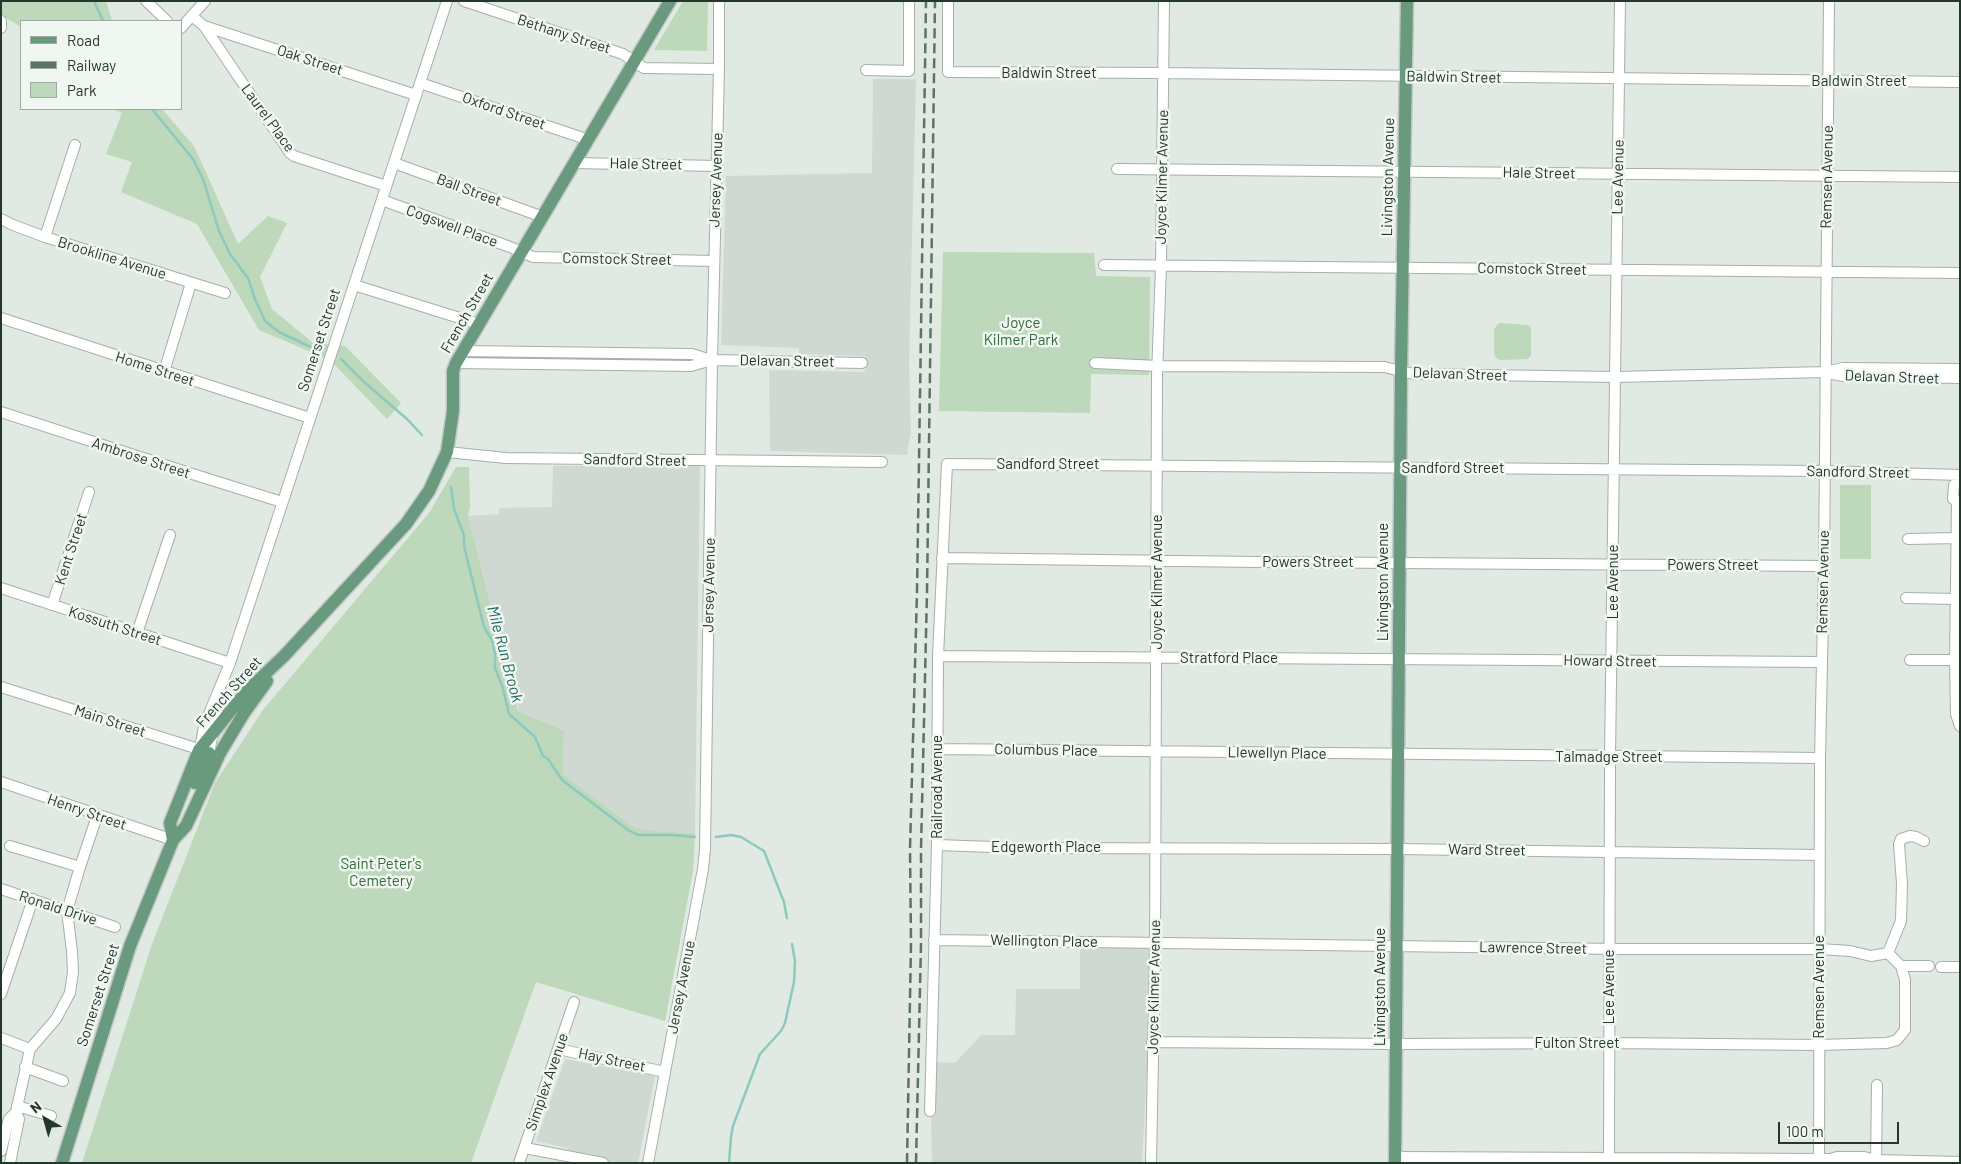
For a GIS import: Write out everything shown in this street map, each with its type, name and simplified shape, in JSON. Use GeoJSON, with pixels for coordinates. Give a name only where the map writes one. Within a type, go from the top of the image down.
{"type":"FeatureCollection","features":[{"type":"Feature","properties":{"kind":"main road","name":"French Street"},"geometry":{"type":"LineString","coordinates":[[209,753],[214,732],[245,693],[284,656],[409,519],[429,491],[447,452],[451,430],[453,371],[459,357],[576,163],[670,1]]}},
{"type":"Feature","properties":{"kind":"main road","name":"Livingston Avenue"},"geometry":{"type":"LineString","coordinates":[[1395,1160],[1402,267],[1407,1]]}},
{"type":"Feature","properties":{"kind":"main road","name":"French Street"},"geometry":{"type":"LineString","coordinates":[[209,753],[244,713],[284,656]]}},
{"type":"Feature","properties":{"kind":"main road","name":"Somerset Street"},"geometry":{"type":"LineString","coordinates":[[62,1163],[130,946],[173,840],[186,826],[194,808],[209,753]]}},
{"type":"Feature","properties":{"kind":"main road","name":"Somerset Street"},"geometry":{"type":"LineString","coordinates":[[173,840],[170,823],[209,753]]}},
{"type":"Feature","properties":{"kind":"street"},"geometry":{"type":"LineString","coordinates":[[146,1],[166,20]]}},
{"type":"Feature","properties":{"kind":"street"},"geometry":{"type":"LineString","coordinates":[[182,27],[205,1]]}},
{"type":"Feature","properties":{"kind":"street","name":"Somerset Street"},"geometry":{"type":"LineString","coordinates":[[209,753],[204,726],[230,663],[447,1]]}},
{"type":"Feature","properties":{"kind":"street","name":"Bethany Street"},"geometry":{"type":"LineString","coordinates":[[464,1],[623,54],[634,62]]}},
{"type":"Feature","properties":{"kind":"street","name":"Jersey Avenue"},"geometry":{"type":"LineString","coordinates":[[648,1163],[705,850],[719,1]]}},
{"type":"Feature","properties":{"kind":"street"},"geometry":{"type":"LineString","coordinates":[[866,70],[909,71],[909,1]]}},
{"type":"Feature","properties":{"kind":"street","name":"Baldwin Street"},"geometry":{"type":"LineString","coordinates":[[948,1],[948,72],[1960,82]]}},
{"type":"Feature","properties":{"kind":"street","name":"Joyce Kilmer Avenue"},"geometry":{"type":"LineString","coordinates":[[1151,1163],[1158,366],[1162,266],[1164,1]]}},
{"type":"Feature","properties":{"kind":"street","name":"Lee Avenue"},"geometry":{"type":"LineString","coordinates":[[1609,1161],[1610,756],[1613,661],[1612,564],[1620,1]]}},
{"type":"Feature","properties":{"kind":"street","name":"Remsen Avenue"},"geometry":{"type":"LineString","coordinates":[[1819,1161],[1820,758],[1830,1]]}},
{"type":"Feature","properties":{"kind":"street"},"geometry":{"type":"LineString","coordinates":[[192,16],[204,26]]}},
{"type":"Feature","properties":{"kind":"street"},"geometry":{"type":"LineString","coordinates":[[1,21],[1,28]]}},
{"type":"Feature","properties":{"kind":"street","name":"Oak Street"},"geometry":{"type":"LineString","coordinates":[[204,26],[416,95]]}},
{"type":"Feature","properties":{"kind":"street","name":"Laurel Place"},"geometry":{"type":"LineString","coordinates":[[204,26],[290,153],[294,156],[386,186]]}},
{"type":"Feature","properties":{"kind":"street"},"geometry":{"type":"LineString","coordinates":[[634,62],[644,68],[719,69]]}},
{"type":"Feature","properties":{"kind":"street","name":"Oxford Street"},"geometry":{"type":"LineString","coordinates":[[420,82],[589,140]]}},
{"type":"Feature","properties":{"kind":"street"},"geometry":{"type":"LineString","coordinates":[[45,237],[74,145]]}},
{"type":"Feature","properties":{"kind":"street","name":"Ball Street"},"geometry":{"type":"LineString","coordinates":[[394,163],[543,217]]}},
{"type":"Feature","properties":{"kind":"street","name":"Hale Street"},"geometry":{"type":"LineString","coordinates":[[576,163],[717,166]]}},
{"type":"Feature","properties":{"kind":"street","name":"Hale Street"},"geometry":{"type":"LineString","coordinates":[[1117,170],[1960,177]]}},
{"type":"Feature","properties":{"kind":"street","name":"Cogswell Place"},"geometry":{"type":"LineString","coordinates":[[382,200],[521,252]]}},
{"type":"Feature","properties":{"kind":"street","name":"Brookline Avenue"},"geometry":{"type":"LineString","coordinates":[[1,219],[45,237],[225,294]]}},
{"type":"Feature","properties":{"kind":"street","name":"Comstock Street"},"geometry":{"type":"LineString","coordinates":[[521,252],[533,257],[714,261]]}},
{"type":"Feature","properties":{"kind":"street","name":"Comstock Street"},"geometry":{"type":"LineString","coordinates":[[1104,265],[1960,273]]}},
{"type":"Feature","properties":{"kind":"street"},"geometry":{"type":"LineString","coordinates":[[164,372],[192,283]]}},
{"type":"Feature","properties":{"kind":"street"},"geometry":{"type":"LineString","coordinates":[[354,284],[479,324]]}},
{"type":"Feature","properties":{"kind":"street","name":"Home Street"},"geometry":{"type":"LineString","coordinates":[[1,318],[310,418]]}},
{"type":"Feature","properties":{"kind":"street"},"geometry":{"type":"LineString","coordinates":[[597,354],[597,365]]}},
{"type":"Feature","properties":{"kind":"street","name":"Delavan Street"},"geometry":{"type":"LineString","coordinates":[[459,357],[692,354],[712,360],[862,363]]}},
{"type":"Feature","properties":{"kind":"street","name":"Delavan Street"},"geometry":{"type":"LineString","coordinates":[[459,357],[597,365],[691,366],[712,360]]}},
{"type":"Feature","properties":{"kind":"street","name":"Delavan Street"},"geometry":{"type":"LineString","coordinates":[[1095,363],[1158,366],[1384,367],[1414,374],[1615,377],[1825,372],[1843,368],[1960,368]]}},
{"type":"Feature","properties":{"kind":"street","name":"Delavan Street"},"geometry":{"type":"LineString","coordinates":[[1825,372],[1843,376],[1960,378]]}},
{"type":"Feature","properties":{"kind":"street","name":"Ambrose Street"},"geometry":{"type":"LineString","coordinates":[[1,412],[202,478],[282,502]]}},
{"type":"Feature","properties":{"kind":"street","name":"Sandford Street"},"geometry":{"type":"LineString","coordinates":[[447,452],[506,458],[882,462]]}},
{"type":"Feature","properties":{"kind":"street","name":"Sandford Street"},"geometry":{"type":"LineString","coordinates":[[947,464],[1824,471],[1958,479]]}},
{"type":"Feature","properties":{"kind":"street","name":"Railroad Avenue"},"geometry":{"type":"LineString","coordinates":[[930,1111],[937,845],[938,656],[947,464]]}},
{"type":"Feature","properties":{"kind":"street"},"geometry":{"type":"LineString","coordinates":[[1958,479],[1954,485],[1953,499],[1958,500],[1955,660],[1956,714],[1960,726]]}},
{"type":"Feature","properties":{"kind":"street","name":"Kent Street"},"geometry":{"type":"LineString","coordinates":[[52,605],[89,492]]}},
{"type":"Feature","properties":{"kind":"street"},"geometry":{"type":"LineString","coordinates":[[137,633],[170,535]]}},
{"type":"Feature","properties":{"kind":"street"},"geometry":{"type":"LineString","coordinates":[[1908,539],[1958,538]]}},
{"type":"Feature","properties":{"kind":"street","name":"Powers Street"},"geometry":{"type":"LineString","coordinates":[[942,558],[1824,566]]}},
{"type":"Feature","properties":{"kind":"street","name":"Kossuth Street"},"geometry":{"type":"LineString","coordinates":[[1,588],[230,663]]}},
{"type":"Feature","properties":{"kind":"street"},"geometry":{"type":"LineString","coordinates":[[1906,598],[1957,598]]}},
{"type":"Feature","properties":{"kind":"street","name":"Stratford Place"},"geometry":{"type":"LineString","coordinates":[[938,656],[1399,658]]}},
{"type":"Feature","properties":{"kind":"street","name":"Howard Street"},"geometry":{"type":"LineString","coordinates":[[1399,658],[1822,662]]}},
{"type":"Feature","properties":{"kind":"street"},"geometry":{"type":"LineString","coordinates":[[1910,660],[1955,660]]}},
{"type":"Feature","properties":{"kind":"street","name":"Main Street"},"geometry":{"type":"LineString","coordinates":[[1,687],[209,753]]}},
{"type":"Feature","properties":{"kind":"street","name":"Somerset Street"},"geometry":{"type":"LineString","coordinates":[[214,732],[221,688]]}},
{"type":"Feature","properties":{"kind":"street","name":"Columbus Place"},"geometry":{"type":"LineString","coordinates":[[938,749],[1155,752]]}},
{"type":"Feature","properties":{"kind":"street","name":"Llewellyn Place"},"geometry":{"type":"LineString","coordinates":[[1155,752],[1398,755]]}},
{"type":"Feature","properties":{"kind":"street","name":"Talmadge Street"},"geometry":{"type":"LineString","coordinates":[[1398,755],[1820,758]]}},
{"type":"Feature","properties":{"kind":"street","name":"Henry Street"},"geometry":{"type":"LineString","coordinates":[[1,782],[97,816],[173,840]]}},
{"type":"Feature","properties":{"kind":"street"},"geometry":{"type":"LineString","coordinates":[[14,1146],[2,1147],[9,1119],[16,1109],[30,1049],[56,1019],[70,993],[73,972],[67,910],[97,816]]}},
{"type":"Feature","properties":{"kind":"street"},"geometry":{"type":"LineString","coordinates":[[1924,841],[1910,836],[1901,839],[1899,844],[1902,915],[1900,927],[1888,953],[1901,966],[1929,966]]}},
{"type":"Feature","properties":{"kind":"street","name":"Edgeworth Place"},"geometry":{"type":"LineString","coordinates":[[937,845],[1021,848],[1155,848]]}},
{"type":"Feature","properties":{"kind":"street"},"geometry":{"type":"LineString","coordinates":[[10,846],[80,867]]}},
{"type":"Feature","properties":{"kind":"street","name":"Ward Street"},"geometry":{"type":"LineString","coordinates":[[1155,848],[1611,851],[1820,855]]}},
{"type":"Feature","properties":{"kind":"street","name":"Ronald Drive"},"geometry":{"type":"LineString","coordinates":[[1,889],[115,927]]}},
{"type":"Feature","properties":{"kind":"street"},"geometry":{"type":"LineString","coordinates":[[1,994],[33,899]]}},
{"type":"Feature","properties":{"kind":"street","name":"Wellington Place"},"geometry":{"type":"LineString","coordinates":[[934,940],[1154,942]]}},
{"type":"Feature","properties":{"kind":"street","name":"Lawrence Street"},"geometry":{"type":"LineString","coordinates":[[1154,942],[1609,949],[1820,949],[1850,951],[1871,956],[1888,953]]}},
{"type":"Feature","properties":{"kind":"street","name":"Fulton Street"},"geometry":{"type":"LineString","coordinates":[[1152,1042],[1819,1045],[1887,1043],[1900,1037],[1904,1030],[1905,980],[1901,966]]}},
{"type":"Feature","properties":{"kind":"street"},"geometry":{"type":"LineString","coordinates":[[1941,967],[1960,967]]}},
{"type":"Feature","properties":{"kind":"street","name":"Simplex Avenue"},"geometry":{"type":"LineString","coordinates":[[519,1163],[574,1002]]}},
{"type":"Feature","properties":{"kind":"street"},"geometry":{"type":"LineString","coordinates":[[1,1038],[30,1049]]}},
{"type":"Feature","properties":{"kind":"street","name":"Hay Street"},"geometry":{"type":"LineString","coordinates":[[558,1049],[665,1072]]}},
{"type":"Feature","properties":{"kind":"street"},"geometry":{"type":"LineString","coordinates":[[25,1067],[63,1081]]}},
{"type":"Feature","properties":{"kind":"street"},"geometry":{"type":"LineString","coordinates":[[1876,1161],[1877,1085]]}},
{"type":"Feature","properties":{"kind":"street"},"geometry":{"type":"LineString","coordinates":[[16,1109],[51,1116]]}},
{"type":"Feature","properties":{"kind":"street"},"geometry":{"type":"LineString","coordinates":[[10,1163],[19,1120],[16,1109]]}},
{"type":"Feature","properties":{"kind":"street"},"geometry":{"type":"LineString","coordinates":[[525,1148],[603,1163]]}},
{"type":"Feature","properties":{"kind":"street"},"geometry":{"type":"LineString","coordinates":[[1395,1160],[1834,1161],[1837,1157],[1864,1157],[1876,1161]]}},
{"type":"Feature","properties":{"kind":"street"},"geometry":{"type":"LineString","coordinates":[[1865,1163],[1876,1161],[1960,1162]]}},
{"type":"Feature","properties":{"kind":"street"},"geometry":{"type":"LineString","coordinates":[[1844,1163],[1860,1163]]}},
{"type":"Feature","properties":{"kind":"shaded area"},"geometry":{"type":"Polygon","coordinates":[[[873,79],[916,79],[909,365],[911,432],[907,455],[770,451],[769,370],[865,372],[865,356],[799,354],[799,348],[721,345],[726,176],[872,173],[873,79]]]}},
{"type":"Feature","properties":{"kind":"shaded area"},"geometry":{"type":"Polygon","coordinates":[[[553,466],[700,466],[695,833],[651,831],[632,826],[563,774],[564,730],[519,711],[468,516],[499,514],[499,508],[552,507],[553,466]]]}},
{"type":"Feature","properties":{"kind":"shaded area"},"geometry":{"type":"Polygon","coordinates":[[[1080,942],[1154,942],[1142,1163],[932,1163],[930,1062],[955,1063],[981,1035],[1015,1035],[1016,989],[1080,989],[1080,942]]]}},
{"type":"Feature","properties":{"kind":"shaded area"},"geometry":{"type":"Polygon","coordinates":[[[565,1059],[655,1076],[638,1163],[565,1163],[568,1148],[536,1141],[565,1059]]]}},
{"type":"Feature","properties":{"kind":"green space"},"geometry":{"type":"Polygon","coordinates":[[[1,1],[106,1],[112,20],[20,20],[20,26],[1,15],[1,1]]]}},
{"type":"Feature","properties":{"kind":"green space"},"geometry":{"type":"Polygon","coordinates":[[[683,1],[708,1],[707,51],[654,50],[683,1]]]}},
{"type":"Feature","properties":{"kind":"green space"},"geometry":{"type":"Polygon","coordinates":[[[114,110],[163,110],[194,146],[238,244],[268,216],[287,223],[260,277],[272,309],[313,343],[345,346],[401,403],[387,419],[330,360],[259,330],[197,224],[121,192],[132,162],[106,154],[122,113],[114,110]]]}},
{"type":"Feature","properties":{"kind":"green space","name":"Joyce Kilmer Park"},"geometry":{"type":"Polygon","coordinates":[[[943,252],[1094,253],[1096,276],[1150,277],[1149,375],[1091,374],[1090,413],[939,411],[943,252]]]}},
{"type":"Feature","properties":{"kind":"green space"},"geometry":{"type":"Polygon","coordinates":[[[1499,323],[1528,325],[1531,328],[1531,355],[1528,359],[1501,360],[1496,358],[1494,353],[1494,329],[1499,323]]]}},
{"type":"Feature","properties":{"kind":"green space","name":"Saint Peter's Cemetery"},"geometry":{"type":"Polygon","coordinates":[[[456,467],[469,467],[470,506],[468,516],[518,711],[564,730],[563,774],[632,826],[651,831],[695,833],[693,871],[665,1021],[536,982],[471,1163],[82,1163],[152,944],[215,783],[263,710],[429,513],[456,467]]]}},
{"type":"Feature","properties":{"kind":"green space"},"geometry":{"type":"Polygon","coordinates":[[[1840,485],[1871,485],[1871,559],[1840,559],[1840,485]]]}},
{"type":"Feature","properties":{"kind":"waterway","name":"Mile Run Brook"},"geometry":{"type":"LineString","coordinates":[[94,1],[103,20]]}},
{"type":"Feature","properties":{"kind":"waterway","name":"Mile Run Brook"},"geometry":{"type":"LineString","coordinates":[[153,110],[193,159],[203,179],[219,231],[230,254],[248,278],[265,321],[279,332],[319,351]]}},
{"type":"Feature","properties":{"kind":"waterway","name":"Mile Run Brook"},"geometry":{"type":"LineString","coordinates":[[341,359],[422,435]]}},
{"type":"Feature","properties":{"kind":"waterway","name":"Mile Run Brook"},"geometry":{"type":"LineString","coordinates":[[451,487],[454,509],[464,535],[464,546],[484,627],[492,640],[495,668],[502,685],[509,714],[535,737],[543,756],[548,759],[562,780],[628,830],[638,835],[695,837]]}},
{"type":"Feature","properties":{"kind":"waterway","name":"Mile Run Brook"},"geometry":{"type":"LineString","coordinates":[[716,837],[731,835],[741,837],[764,851],[784,902],[787,918]]}},
{"type":"Feature","properties":{"kind":"waterway","name":"Mile Run Brook"},"geometry":{"type":"LineString","coordinates":[[729,1163],[733,1126],[760,1054],[781,1031],[785,1023],[794,982],[795,961],[792,944]]}},
{"type":"Feature","properties":{"kind":"railway"},"geometry":{"type":"LineString","coordinates":[[907,1163],[911,944],[910,849],[917,592],[926,1]]}},
{"type":"Feature","properties":{"kind":"railway"},"geometry":{"type":"LineString","coordinates":[[916,1163],[927,592],[935,1]]}}]}
